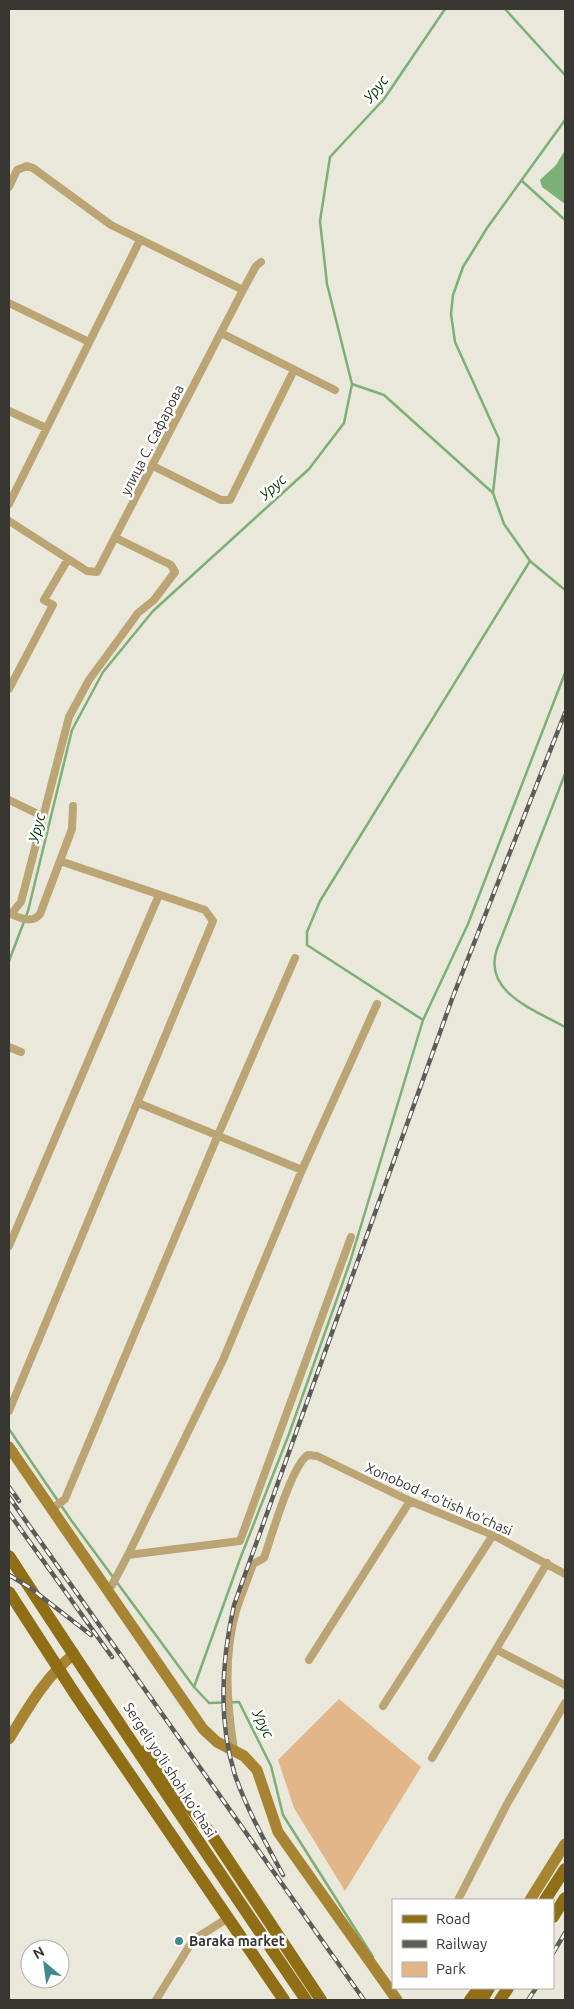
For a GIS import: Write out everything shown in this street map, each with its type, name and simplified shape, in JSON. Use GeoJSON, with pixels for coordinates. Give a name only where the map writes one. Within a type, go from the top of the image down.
{"type":"FeatureCollection","features":[{"type":"Feature","properties":{"kind":"main road","name":"Sergeli yo‘li shoh ko‘chasi"},"geometry":{"type":"LineString","coordinates":[[9,1556],[124,1727],[153,1775],[306,2000]]}},
{"type":"Feature","properties":{"kind":"main road"},"geometry":{"type":"LineString","coordinates":[[9,1592],[57,1668],[284,2000]]}},
{"type":"Feature","properties":{"kind":"main road"},"geometry":{"type":"LineString","coordinates":[[124,1727],[190,1806],[256,1901],[321,2000]]}},
{"type":"Feature","properties":{"kind":"main road"},"geometry":{"type":"LineString","coordinates":[[546,1899],[565,1869]]}},
{"type":"Feature","properties":{"kind":"main road"},"geometry":{"type":"LineString","coordinates":[[554,1915],[565,1898]]}},
{"type":"Feature","properties":{"kind":"main road"},"geometry":{"type":"LineString","coordinates":[[470,2000],[477,1989]]}},
{"type":"Feature","properties":{"kind":"main road"},"geometry":{"type":"LineString","coordinates":[[481,2000],[488,1989]]}},
{"type":"Feature","properties":{"kind":"main road"},"geometry":{"type":"LineString","coordinates":[[500,2000],[507,1989]]}},
{"type":"Feature","properties":{"kind":"street"},"geometry":{"type":"LineString","coordinates":[[9,187],[16,170],[27,166],[33,168],[111,225],[243,290]]}},
{"type":"Feature","properties":{"kind":"street"},"geometry":{"type":"LineString","coordinates":[[9,504],[140,240]]}},
{"type":"Feature","properties":{"kind":"street","name":"улица С. Сафарова"},"geometry":{"type":"LineString","coordinates":[[9,521],[88,571],[97,572],[243,290],[261,262]]}},
{"type":"Feature","properties":{"kind":"street"},"geometry":{"type":"LineString","coordinates":[[9,303],[89,342]]}},
{"type":"Feature","properties":{"kind":"street"},"geometry":{"type":"LineString","coordinates":[[221,332],[335,390]]}},
{"type":"Feature","properties":{"kind":"street"},"geometry":{"type":"LineString","coordinates":[[153,466],[221,500],[230,500],[294,370]]}},
{"type":"Feature","properties":{"kind":"street"},"geometry":{"type":"LineString","coordinates":[[9,411],[46,428]]}},
{"type":"Feature","properties":{"kind":"street"},"geometry":{"type":"LineString","coordinates":[[74,806],[72,829],[40,914],[36,919],[25,919],[10,914],[22,902],[69,717],[90,680],[138,613],[154,600],[175,572],[171,565],[116,538]]}},
{"type":"Feature","properties":{"kind":"street"},"geometry":{"type":"LineString","coordinates":[[9,689],[53,605],[44,600],[68,559]]}},
{"type":"Feature","properties":{"kind":"street"},"geometry":{"type":"LineString","coordinates":[[9,800],[44,817]]}},
{"type":"Feature","properties":{"kind":"street"},"geometry":{"type":"LineString","coordinates":[[9,1411],[213,925],[212,916],[205,910],[60,861]]}},
{"type":"Feature","properties":{"kind":"street"},"geometry":{"type":"LineString","coordinates":[[9,1246],[159,895]]}},
{"type":"Feature","properties":{"kind":"street"},"geometry":{"type":"LineString","coordinates":[[51,1510],[65,1499],[218,1135],[295,958]]}},
{"type":"Feature","properties":{"kind":"street"},"geometry":{"type":"LineString","coordinates":[[112,1582],[128,1555],[223,1360],[302,1170],[378,1004]]}},
{"type":"Feature","properties":{"kind":"street"},"geometry":{"type":"LineString","coordinates":[[9,1047],[21,1052]]}},
{"type":"Feature","properties":{"kind":"street"},"geometry":{"type":"LineString","coordinates":[[138,1103],[302,1170]]}},
{"type":"Feature","properties":{"kind":"street"},"geometry":{"type":"LineString","coordinates":[[128,1555],[240,1541],[351,1237]]}},
{"type":"Feature","properties":{"kind":"street"},"geometry":{"type":"LineString","coordinates":[[9,1447],[51,1510],[112,1582],[203,1729],[217,1742],[234,1750],[248,1760],[257,1770],[278,1832],[397,2000]]}},
{"type":"Feature","properties":{"kind":"street","name":"Xonobod 4-o'tish ko'chasi"},"geometry":{"type":"LineString","coordinates":[[234,1750],[227,1690],[230,1643],[236,1611],[253,1564],[264,1558],[286,1494],[302,1460],[312,1454],[410,1501],[493,1535],[565,1574]]}},
{"type":"Feature","properties":{"kind":"street"},"geometry":{"type":"LineString","coordinates":[[309,1660],[410,1501]]}},
{"type":"Feature","properties":{"kind":"street"},"geometry":{"type":"LineString","coordinates":[[383,1706],[493,1535]]}},
{"type":"Feature","properties":{"kind":"street"},"geometry":{"type":"LineString","coordinates":[[432,1758],[547,1563]]}},
{"type":"Feature","properties":{"kind":"street"},"geometry":{"type":"LineString","coordinates":[[497,1650],[565,1685]]}},
{"type":"Feature","properties":{"kind":"street"},"geometry":{"type":"LineString","coordinates":[[9,1739],[57,1668],[74,1654]]}},
{"type":"Feature","properties":{"kind":"street"},"geometry":{"type":"LineString","coordinates":[[459,1899],[507,1804],[565,1703]]}},
{"type":"Feature","properties":{"kind":"street"},"geometry":{"type":"LineString","coordinates":[[531,1899],[565,1844]]}},
{"type":"Feature","properties":{"kind":"street"},"geometry":{"type":"LineString","coordinates":[[156,2000],[193,1940],[228,1918]]}},
{"type":"Feature","properties":{"kind":"green space"},"geometry":{"type":"Polygon","coordinates":[[[339,1699],[421,1767],[345,1891],[294,1808],[278,1760],[339,1699]]]}},
{"type":"Feature","properties":{"kind":"shaded area"},"geometry":{"type":"Polygon","coordinates":[[[565,150],[565,204],[542,187],[540,180],[556,165],[565,150]]]}},
{"type":"Feature","properties":{"kind":"waterway","name":"Урус"},"geometry":{"type":"LineString","coordinates":[[9,961],[28,911],[72,730],[103,672],[153,611],[309,469],[344,423],[352,384],[327,284],[320,221],[330,157],[384,99],[445,9]]}},
{"type":"Feature","properties":{"kind":"waterway"},"geometry":{"type":"LineString","coordinates":[[505,9],[565,75]]}},
{"type":"Feature","properties":{"kind":"waterway"},"geometry":{"type":"LineString","coordinates":[[565,120],[487,228],[463,267],[453,295],[451,314],[455,342],[499,439],[493,493],[504,524],[530,561],[565,590]]}},
{"type":"Feature","properties":{"kind":"waterway"},"geometry":{"type":"LineString","coordinates":[[522,181],[565,220]]}},
{"type":"Feature","properties":{"kind":"waterway"},"geometry":{"type":"LineString","coordinates":[[352,384],[384,395],[493,493]]}},
{"type":"Feature","properties":{"kind":"waterway"},"geometry":{"type":"LineString","coordinates":[[423,1020],[307,945],[307,932],[320,901],[530,561]]}},
{"type":"Feature","properties":{"kind":"waterway"},"geometry":{"type":"LineString","coordinates":[[194,1687],[240,1559],[289,1434],[350,1262],[423,1020],[468,924],[565,673]]}},
{"type":"Feature","properties":{"kind":"waterway"},"geometry":{"type":"LineString","coordinates":[[565,774],[497,949],[494,964],[497,977],[514,998],[565,1027]]}},
{"type":"Feature","properties":{"kind":"waterway","name":"Урус"},"geometry":{"type":"LineString","coordinates":[[9,1429],[71,1520],[194,1687],[209,1703],[239,1702],[271,1766],[283,1815],[373,1957]]}},
{"type":"Feature","properties":{"kind":"railway"},"geometry":{"type":"LineString","coordinates":[[283,1875],[245,1801],[235,1775],[226,1733],[224,1712],[225,1668],[234,1605],[452,999],[565,713]]}},
{"type":"Feature","properties":{"kind":"railway"},"geometry":{"type":"LineString","coordinates":[[9,1487],[19,1501]]}},
{"type":"Feature","properties":{"kind":"railway"},"geometry":{"type":"LineString","coordinates":[[9,1497],[364,2000]]}},
{"type":"Feature","properties":{"kind":"railway"},"geometry":{"type":"LineString","coordinates":[[9,1513],[112,1657]]}},
{"type":"Feature","properties":{"kind":"railway"},"geometry":{"type":"LineString","coordinates":[[9,1575],[29,1587],[91,1635]]}},
{"type":"Feature","properties":{"kind":"railway"},"geometry":{"type":"LineString","coordinates":[[554,1951],[565,1933]]}},
{"type":"Feature","properties":{"kind":"railway"},"geometry":{"type":"LineString","coordinates":[[528,2000],[535,1989]]}},
{"type":"Feature","properties":{"kind":"place","name":"Baraka market"},"geometry":{"type":"Point","coordinates":[179,1941]}}]}
